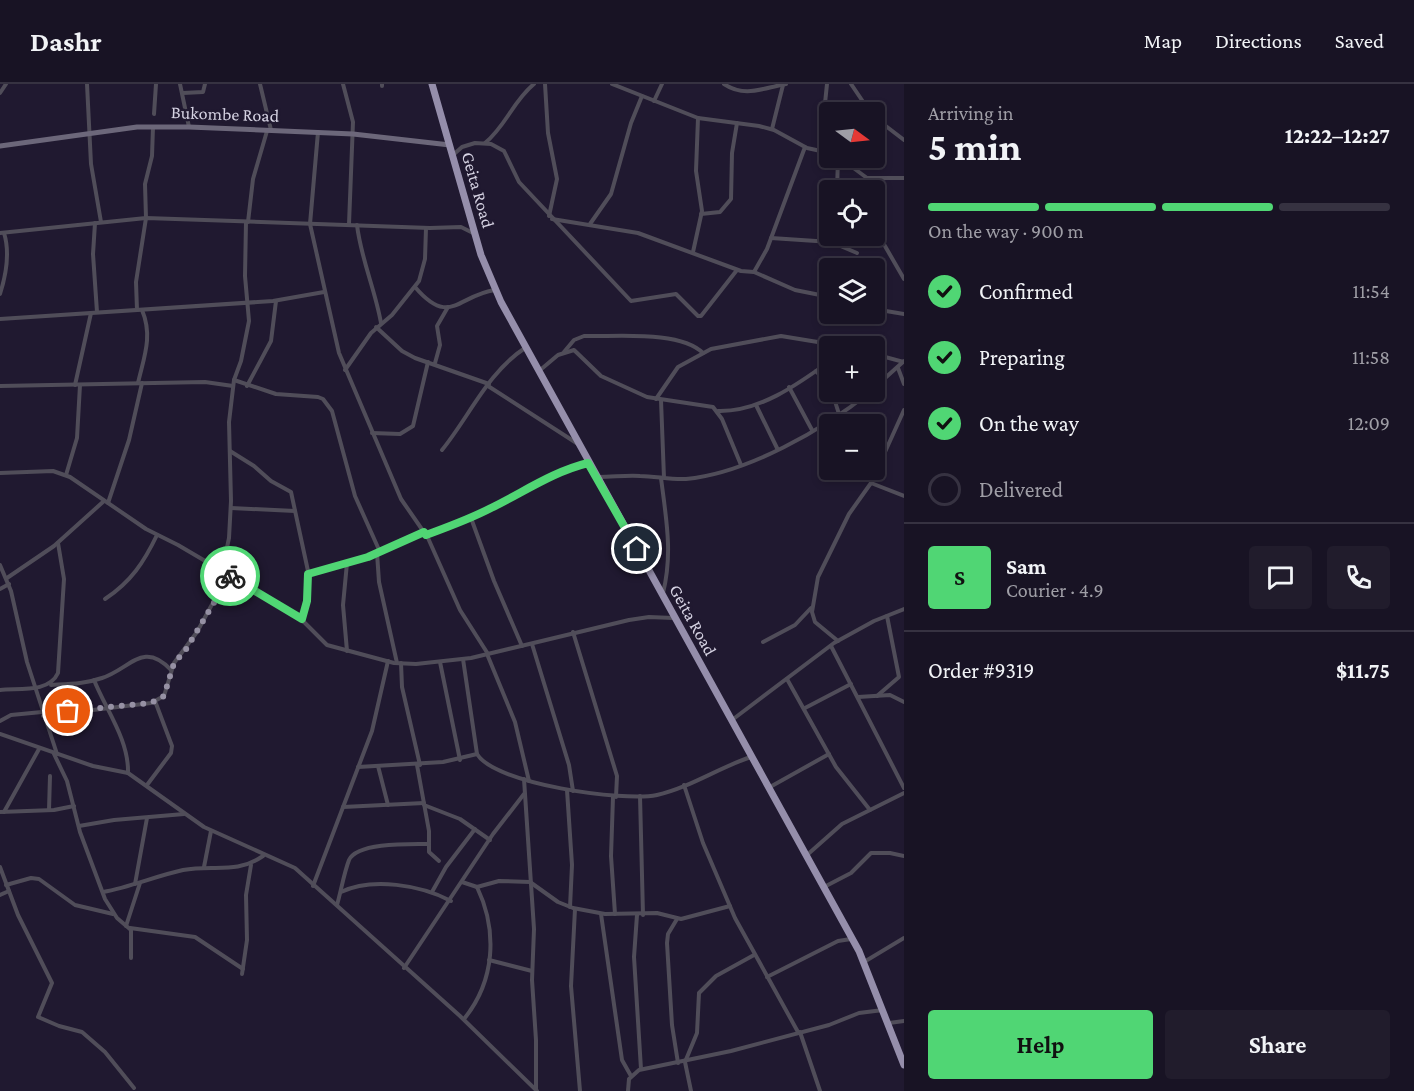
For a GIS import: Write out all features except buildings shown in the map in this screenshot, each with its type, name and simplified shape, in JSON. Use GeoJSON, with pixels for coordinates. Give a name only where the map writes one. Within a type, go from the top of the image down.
{"type":"FeatureCollection","features":[{"type":"Feature","properties":{"kind":"highway","name":"Geita Road"},"geometry":{"type":"LineString","coordinates":[[432,84],[475,234],[496,290],[538,372],[852,939],[884,1010],[904,1065]]}},
{"type":"Feature","properties":{"kind":"main road","name":"Bukombe Road"},"geometry":{"type":"LineString","coordinates":[[0,146],[153,127],[353,134],[450,145]]}},
{"type":"Feature","properties":{"kind":"street"},"geometry":{"type":"LineString","coordinates":[[0,93],[6,84]]}},
{"type":"Feature","properties":{"kind":"street"},"geometry":{"type":"LineString","coordinates":[[87,84],[89,134],[98,222],[93,254],[97,312]]}},
{"type":"Feature","properties":{"kind":"street"},"geometry":{"type":"LineString","coordinates":[[154,114],[156,84]]}},
{"type":"Feature","properties":{"kind":"street"},"geometry":{"type":"LineString","coordinates":[[180,84],[189,127]]}},
{"type":"Feature","properties":{"kind":"street"},"geometry":{"type":"LineString","coordinates":[[183,93],[199,94],[203,92],[205,84]]}},
{"type":"Feature","properties":{"kind":"street"},"geometry":{"type":"LineString","coordinates":[[222,571],[229,538],[231,508],[229,451],[234,380],[246,340],[247,222],[253,179],[269,130],[260,84]]}},
{"type":"Feature","properties":{"kind":"street"},"geometry":{"type":"LineString","coordinates":[[343,84],[351,112],[353,134],[349,224]]}},
{"type":"Feature","properties":{"kind":"street"},"geometry":{"type":"LineString","coordinates":[[453,156],[462,147],[485,143],[502,128],[516,102],[534,84]]}},
{"type":"Feature","properties":{"kind":"street"},"geometry":{"type":"LineString","coordinates":[[545,84],[548,134],[557,179],[551,218]]}},
{"type":"Feature","properties":{"kind":"street"},"geometry":{"type":"LineString","coordinates":[[612,84],[698,118],[772,129],[805,147],[819,151]]}},
{"type":"Feature","properties":{"kind":"street"},"geometry":{"type":"LineString","coordinates":[[654,101],[662,84]]}},
{"type":"Feature","properties":{"kind":"street"},"geometry":{"type":"LineString","coordinates":[[724,84],[735,91],[745,93],[785,84],[772,129]]}},
{"type":"Feature","properties":{"kind":"street"},"geometry":{"type":"LineString","coordinates":[[825,102],[827,84]]}},
{"type":"Feature","properties":{"kind":"street"},"geometry":{"type":"LineString","coordinates":[[851,84],[857,89],[862,102]]}},
{"type":"Feature","properties":{"kind":"street"},"geometry":{"type":"LineString","coordinates":[[590,224],[611,194],[631,123],[642,96]]}},
{"type":"Feature","properties":{"kind":"street"},"geometry":{"type":"LineString","coordinates":[[693,252],[701,214],[696,171],[698,118]]}},
{"type":"Feature","properties":{"kind":"street"},"geometry":{"type":"LineString","coordinates":[[701,214],[720,212],[728,207],[731,199],[732,153],[737,123]]}},
{"type":"Feature","properties":{"kind":"street"},"geometry":{"type":"LineString","coordinates":[[885,125],[904,140]]}},
{"type":"Feature","properties":{"kind":"street"},"geometry":{"type":"LineString","coordinates":[[8,578],[58,543],[106,502],[132,430],[148,347],[148,328],[140,310],[136,282],[146,218],[145,184],[152,156],[153,127]]}},
{"type":"Feature","properties":{"kind":"street"},"geometry":{"type":"LineString","coordinates":[[318,132],[310,224],[324,292],[345,370],[401,499],[425,533],[460,610],[487,654],[515,722],[527,780],[525,794],[534,929],[532,971],[536,1090]]}},
{"type":"Feature","properties":{"kind":"street"},"geometry":{"type":"LineString","coordinates":[[485,143],[504,151],[519,182],[631,301],[676,294],[698,316],[702,316],[737,270]]}},
{"type":"Feature","properties":{"kind":"street"},"geometry":{"type":"LineString","coordinates":[[754,272],[771,238],[805,147]]}},
{"type":"Feature","properties":{"kind":"street"},"geometry":{"type":"LineString","coordinates":[[853,168],[867,178],[904,178]]}},
{"type":"Feature","properties":{"kind":"street"},"geometry":{"type":"LineString","coordinates":[[0,294],[7,243],[2,233],[146,218],[426,228],[461,227],[475,234]]}},
{"type":"Feature","properties":{"kind":"street"},"geometry":{"type":"LineString","coordinates":[[551,218],[638,233],[737,270],[754,272],[805,294],[819,296]]}},
{"type":"Feature","properties":{"kind":"street"},"geometry":{"type":"LineString","coordinates":[[357,225],[361,250],[381,323]]}},
{"type":"Feature","properties":{"kind":"street"},"geometry":{"type":"LineString","coordinates":[[345,370],[376,327],[392,315],[415,287],[423,271],[426,228]]}},
{"type":"Feature","properties":{"kind":"street"},"geometry":{"type":"LineString","coordinates":[[771,238],[819,242]]}},
{"type":"Feature","properties":{"kind":"street"},"geometry":{"type":"LineString","coordinates":[[844,246],[857,253]]}},
{"type":"Feature","properties":{"kind":"street"},"geometry":{"type":"LineString","coordinates":[[885,246],[904,279]]}},
{"type":"Feature","properties":{"kind":"street"},"geometry":{"type":"LineString","coordinates":[[415,287],[428,302],[448,307],[465,303],[484,292],[496,290]]}},
{"type":"Feature","properties":{"kind":"street"},"geometry":{"type":"LineString","coordinates":[[0,319],[276,301],[324,292]]}},
{"type":"Feature","properties":{"kind":"street"},"geometry":{"type":"LineString","coordinates":[[247,386],[271,341],[276,301]]}},
{"type":"Feature","properties":{"kind":"street"},"geometry":{"type":"LineString","coordinates":[[435,363],[440,345],[437,326],[448,307]]}},
{"type":"Feature","properties":{"kind":"street"},"geometry":{"type":"LineString","coordinates":[[885,311],[904,314]]}},
{"type":"Feature","properties":{"kind":"street"},"geometry":{"type":"LineString","coordinates":[[66,475],[78,438],[78,385],[91,313]]}},
{"type":"Feature","properties":{"kind":"street"},"geometry":{"type":"LineString","coordinates":[[376,327],[402,351],[489,385],[578,444]]}},
{"type":"Feature","properties":{"kind":"street"},"geometry":{"type":"LineString","coordinates":[[538,372],[564,352],[574,340],[584,336],[668,338],[690,342],[703,353]]}},
{"type":"Feature","properties":{"kind":"street"},"geometry":{"type":"LineString","coordinates":[[662,596],[669,559],[670,538],[663,478],[659,400],[678,366],[703,353],[781,336],[819,342]]}},
{"type":"Feature","properties":{"kind":"street"},"geometry":{"type":"LineString","coordinates":[[442,450],[489,385],[513,356],[525,348]]}},
{"type":"Feature","properties":{"kind":"street"},"geometry":{"type":"LineString","coordinates":[[564,352],[574,350],[601,375],[659,400],[705,405],[718,411],[731,411],[756,405],[819,369]]}},
{"type":"Feature","properties":{"kind":"street"},"geometry":{"type":"LineString","coordinates":[[885,357],[904,362]]}},
{"type":"Feature","properties":{"kind":"street"},"geometry":{"type":"LineString","coordinates":[[372,433],[400,434],[413,426],[428,362]]}},
{"type":"Feature","properties":{"kind":"street"},"geometry":{"type":"LineString","coordinates":[[885,379],[904,362]]}},
{"type":"Feature","properties":{"kind":"street"},"geometry":{"type":"LineString","coordinates":[[898,368],[904,384]]}},
{"type":"Feature","properties":{"kind":"street"},"geometry":{"type":"LineString","coordinates":[[816,371],[819,374]]}},
{"type":"Feature","properties":{"kind":"street"},"geometry":{"type":"LineString","coordinates":[[234,380],[247,386],[293,397],[318,397],[328,404],[332,411],[355,496],[378,552],[379,582],[399,663],[418,765],[431,855],[439,861]]}},
{"type":"Feature","properties":{"kind":"street"},"geometry":{"type":"LineString","coordinates":[[0,386],[214,382],[234,386]]}},
{"type":"Feature","properties":{"kind":"street"},"geometry":{"type":"LineString","coordinates":[[789,387],[812,430]]}},
{"type":"Feature","properties":{"kind":"street"},"geometry":{"type":"LineString","coordinates":[[835,402],[839,414],[856,402]]}},
{"type":"Feature","properties":{"kind":"street"},"geometry":{"type":"LineString","coordinates":[[756,405],[777,448]]}},
{"type":"Feature","properties":{"kind":"street"},"geometry":{"type":"LineString","coordinates":[[838,641],[815,622],[812,607],[818,577],[839,532],[871,483],[904,410]]}},
{"type":"Feature","properties":{"kind":"street"},"geometry":{"type":"LineString","coordinates":[[718,411],[741,465]]}},
{"type":"Feature","properties":{"kind":"street"},"geometry":{"type":"LineString","coordinates":[[596,477],[703,477],[741,465],[819,426]]}},
{"type":"Feature","properties":{"kind":"street"},"geometry":{"type":"LineString","coordinates":[[229,451],[254,466],[271,481],[290,489],[308,574],[307,601],[302,619]]}},
{"type":"Feature","properties":{"kind":"street"},"geometry":{"type":"LineString","coordinates":[[308,574],[347,563],[471,518],[543,479],[565,469],[588,463]]}},
{"type":"Feature","properties":{"kind":"street"},"geometry":{"type":"LineString","coordinates":[[0,473],[47,471],[66,475],[157,535],[302,619],[327,645],[388,661],[440,662],[463,659],[532,644],[573,632],[649,617],[674,618]]}},
{"type":"Feature","properties":{"kind":"street"},"geometry":{"type":"LineString","coordinates":[[871,483],[904,496]]}},
{"type":"Feature","properties":{"kind":"street"},"geometry":{"type":"LineString","coordinates":[[231,508],[295,511]]}},
{"type":"Feature","properties":{"kind":"street"},"geometry":{"type":"LineString","coordinates":[[471,518],[491,574],[522,646]]}},
{"type":"Feature","properties":{"kind":"street"},"geometry":{"type":"LineString","coordinates":[[105,598],[121,588],[139,569],[157,535]]}},
{"type":"Feature","properties":{"kind":"street"},"geometry":{"type":"LineString","coordinates":[[48,685],[55,680],[60,664],[64,579],[58,543]]}},
{"type":"Feature","properties":{"kind":"street"},"geometry":{"type":"LineString","coordinates":[[347,563],[343,605],[347,651]]}},
{"type":"Feature","properties":{"kind":"street"},"geometry":{"type":"LineString","coordinates":[[0,565],[8,578],[34,688],[55,754],[67,781],[79,826],[103,892],[114,914],[128,927],[132,935],[131,958]]}},
{"type":"Feature","properties":{"kind":"street"},"geometry":{"type":"LineString","coordinates":[[0,721],[11,715],[107,708],[155,701],[164,696],[171,669],[202,623],[228,575]]}},
{"type":"Feature","properties":{"kind":"street"},"geometry":{"type":"LineString","coordinates":[[0,589],[9,584]]}},
{"type":"Feature","properties":{"kind":"street"},"geometry":{"type":"LineString","coordinates":[[763,642],[795,625],[812,607]]}},
{"type":"Feature","properties":{"kind":"street"},"geometry":{"type":"LineString","coordinates":[[732,720],[838,641],[904,609]]}},
{"type":"Feature","properties":{"kind":"street"},"geometry":{"type":"LineString","coordinates":[[877,696],[899,677],[887,616]]}},
{"type":"Feature","properties":{"kind":"street"},"geometry":{"type":"LineString","coordinates":[[573,632],[617,776],[611,856],[615,914]]}},
{"type":"Feature","properties":{"kind":"street"},"geometry":{"type":"LineString","coordinates":[[532,644],[569,765],[573,791]]}},
{"type":"Feature","properties":{"kind":"street"},"geometry":{"type":"LineString","coordinates":[[831,646],[904,788]]}},
{"type":"Feature","properties":{"kind":"street"},"geometry":{"type":"LineString","coordinates":[[0,690],[34,688],[103,678],[145,656],[159,657],[171,669]]}},
{"type":"Feature","properties":{"kind":"street"},"geometry":{"type":"LineString","coordinates":[[463,659],[477,754],[485,763],[527,780],[567,790],[615,797],[658,795],[722,766],[752,757]]}},
{"type":"Feature","properties":{"kind":"street"},"geometry":{"type":"LineString","coordinates":[[313,886],[380,702],[388,661]]}},
{"type":"Feature","properties":{"kind":"street"},"geometry":{"type":"LineString","coordinates":[[440,662],[460,760]]}},
{"type":"Feature","properties":{"kind":"street"},"geometry":{"type":"LineString","coordinates":[[787,679],[804,708],[811,726],[848,785],[870,810]]}},
{"type":"Feature","properties":{"kind":"street"},"geometry":{"type":"LineString","coordinates":[[94,680],[125,749],[128,773]]}},
{"type":"Feature","properties":{"kind":"street"},"geometry":{"type":"LineString","coordinates":[[804,708],[851,684]]}},
{"type":"Feature","properties":{"kind":"street"},"geometry":{"type":"LineString","coordinates":[[858,697],[890,695],[904,702]]}},
{"type":"Feature","properties":{"kind":"street"},"geometry":{"type":"LineString","coordinates":[[147,785],[171,753],[172,746],[155,701]]}},
{"type":"Feature","properties":{"kind":"street"},"geometry":{"type":"LineString","coordinates":[[0,734],[93,766],[128,773],[211,831],[263,856],[287,864],[337,905],[404,968],[464,1019],[536,1090]]}},
{"type":"Feature","properties":{"kind":"street"},"geometry":{"type":"LineString","coordinates":[[2,812],[39,749]]}},
{"type":"Feature","properties":{"kind":"street"},"geometry":{"type":"LineString","coordinates":[[358,767],[418,765],[460,760],[477,754]]}},
{"type":"Feature","properties":{"kind":"street"},"geometry":{"type":"LineString","coordinates":[[768,788],[829,754]]}},
{"type":"Feature","properties":{"kind":"street"},"geometry":{"type":"LineString","coordinates":[[378,766],[388,805]]}},
{"type":"Feature","properties":{"kind":"street"},"geometry":{"type":"LineString","coordinates":[[49,810],[50,776]]}},
{"type":"Feature","properties":{"kind":"street"},"geometry":{"type":"LineString","coordinates":[[684,785],[703,843],[730,906],[754,955],[799,1032],[820,1091]]}},
{"type":"Feature","properties":{"kind":"street"},"geometry":{"type":"LineString","coordinates":[[567,790],[572,865],[571,986],[580,1091]]}},
{"type":"Feature","properties":{"kind":"street"},"geometry":{"type":"LineString","coordinates":[[805,856],[828,834],[904,793]]}},
{"type":"Feature","properties":{"kind":"street"},"geometry":{"type":"LineString","coordinates":[[404,968],[490,840],[525,794]]}},
{"type":"Feature","properties":{"kind":"street"},"geometry":{"type":"LineString","coordinates":[[640,796],[643,915]]}},
{"type":"Feature","properties":{"kind":"street"},"geometry":{"type":"LineString","coordinates":[[343,807],[424,804],[447,813],[490,840]]}},
{"type":"Feature","properties":{"kind":"street"},"geometry":{"type":"LineString","coordinates":[[2,812],[49,810],[74,806]]}},
{"type":"Feature","properties":{"kind":"street"},"geometry":{"type":"LineString","coordinates":[[79,826],[184,814]]}},
{"type":"Feature","properties":{"kind":"street"},"geometry":{"type":"LineString","coordinates":[[128,927],[138,883],[147,818]]}},
{"type":"Feature","properties":{"kind":"street"},"geometry":{"type":"LineString","coordinates":[[432,892],[446,867],[475,829]]}},
{"type":"Feature","properties":{"kind":"street"},"geometry":{"type":"LineString","coordinates":[[204,867],[211,831]]}},
{"type":"Feature","properties":{"kind":"street"},"geometry":{"type":"LineString","coordinates":[[337,905],[349,860],[360,849],[429,844]]}},
{"type":"Feature","properties":{"kind":"street"},"geometry":{"type":"LineString","coordinates":[[822,888],[851,873],[871,853],[904,856]]}},
{"type":"Feature","properties":{"kind":"street"},"geometry":{"type":"LineString","coordinates":[[103,892],[204,867],[241,868],[263,856]]}},
{"type":"Feature","properties":{"kind":"street"},"geometry":{"type":"LineString","coordinates":[[128,927],[195,937],[243,971],[247,940],[246,895],[251,864]]}},
{"type":"Feature","properties":{"kind":"street"},"geometry":{"type":"LineString","coordinates":[[0,867],[6,885],[52,983],[38,1017],[82,1032],[105,1053],[134,1088]]}},
{"type":"Feature","properties":{"kind":"street"},"geometry":{"type":"LineString","coordinates":[[6,885],[31,878],[39,879],[75,905],[114,914]]}},
{"type":"Feature","properties":{"kind":"street"},"geometry":{"type":"LineString","coordinates":[[462,882],[477,887],[499,881],[530,882],[572,908],[601,914],[657,913],[677,919],[730,906]]}},
{"type":"Feature","properties":{"kind":"street"},"geometry":{"type":"LineString","coordinates":[[341,892],[361,886],[377,885],[432,892],[451,901]]}},
{"type":"Feature","properties":{"kind":"street"},"geometry":{"type":"LineString","coordinates":[[464,1019],[483,990],[492,939],[490,919],[477,887]]}},
{"type":"Feature","properties":{"kind":"street"},"geometry":{"type":"LineString","coordinates":[[0,896],[9,891]]}},
{"type":"Feature","properties":{"kind":"street"},"geometry":{"type":"LineString","coordinates":[[601,914],[620,1052],[631,1076],[628,1091]]}},
{"type":"Feature","properties":{"kind":"street"},"geometry":{"type":"LineString","coordinates":[[637,915],[634,957],[641,1069]]}},
{"type":"Feature","properties":{"kind":"street"},"geometry":{"type":"LineString","coordinates":[[677,919],[668,934],[667,943],[672,1025],[678,1063]]}},
{"type":"Feature","properties":{"kind":"street"},"geometry":{"type":"LineString","coordinates":[[863,962],[904,938]]}},
{"type":"Feature","properties":{"kind":"street"},"geometry":{"type":"LineString","coordinates":[[767,977],[838,941],[852,939]]}},
{"type":"Feature","properties":{"kind":"street"},"geometry":{"type":"LineString","coordinates":[[691,1091],[685,1062],[697,1033],[699,993],[716,976],[754,955]]}},
{"type":"Feature","properties":{"kind":"street"},"geometry":{"type":"LineString","coordinates":[[489,960],[532,971]]}},
{"type":"Feature","properties":{"kind":"street"},"geometry":{"type":"LineString","coordinates":[[631,1076],[641,1069],[685,1062],[829,1025],[859,1013],[884,1010]]}},
{"type":"Feature","properties":{"kind":"street"},"geometry":{"type":"LineString","coordinates":[[889,1023],[904,1021]]}},
{"type":"Feature","properties":{"kind":"way so far"},"geometry":{"type":"LineString","coordinates":[[68,711],[151,703],[164,696],[174,663],[185,651],[228,575],[230,576]]}},
{"type":"Feature","properties":{"kind":"route"},"geometry":{"type":"LineString","coordinates":[[230,576],[302,619],[309,588],[308,574],[368,557],[424,532],[426,535],[452,526],[493,507],[543,479],[565,469],[588,463],[637,549]]}}]}
